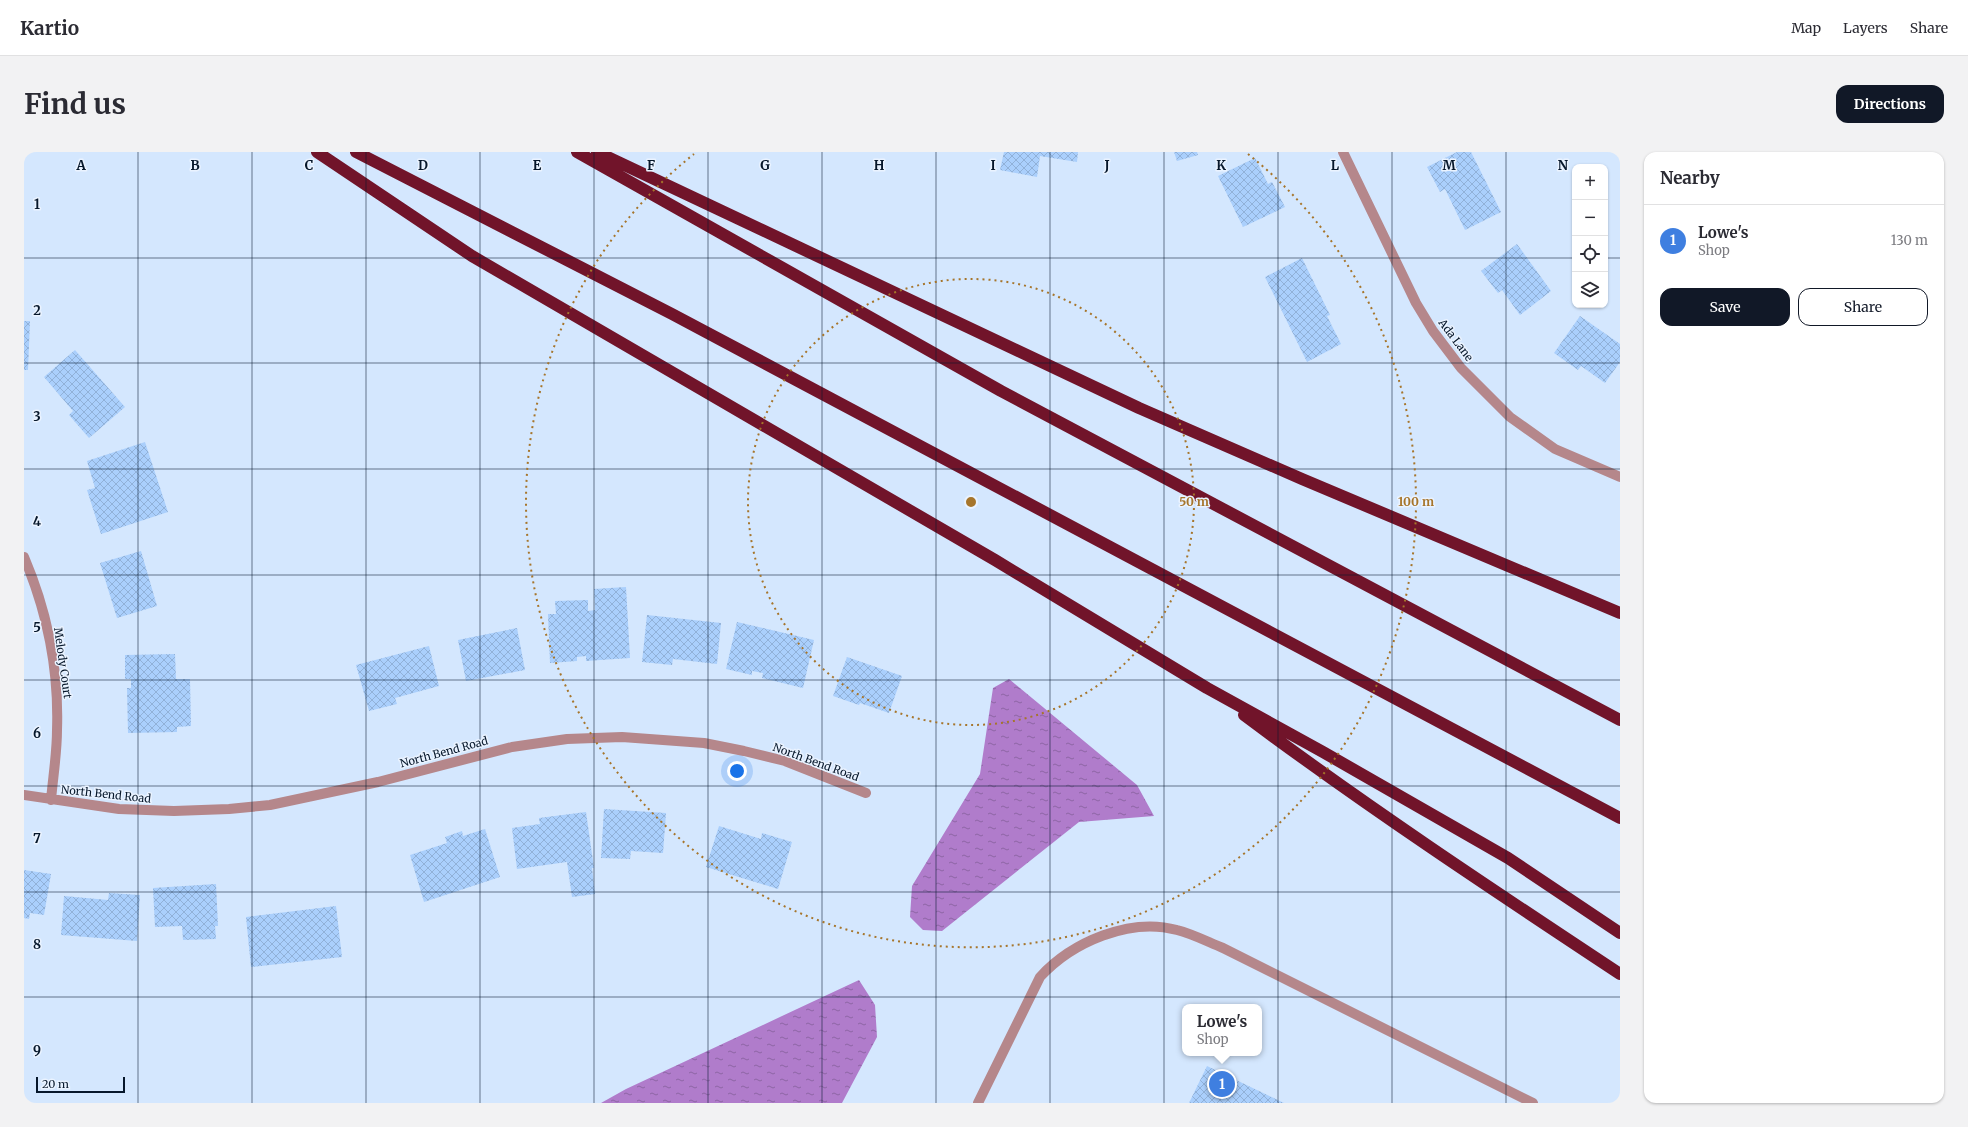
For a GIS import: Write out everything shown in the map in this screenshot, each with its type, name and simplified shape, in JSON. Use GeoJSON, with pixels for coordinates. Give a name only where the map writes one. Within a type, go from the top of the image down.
{"type":"FeatureCollection","features":[{"type":"Feature","properties":{"kind":"highway"},"geometry":{"type":"LineString","coordinates":[[317,152],[472,256],[982,552],[1207,688],[1323,752],[1508,858],[1620,933]]}},
{"type":"Feature","properties":{"kind":"highway"},"geometry":{"type":"LineString","coordinates":[[356,152],[672,314],[1620,818]]}},
{"type":"Feature","properties":{"kind":"highway"},"geometry":{"type":"LineString","coordinates":[[577,152],[1001,391],[1620,720]]}},
{"type":"Feature","properties":{"kind":"highway"},"geometry":{"type":"LineString","coordinates":[[597,152],[1140,408],[1302,479],[1620,613]]}},
{"type":"Feature","properties":{"kind":"highway"},"geometry":{"type":"LineString","coordinates":[[1207,688],[1314,768],[1477,880],[1620,974]]}},
{"type":"Feature","properties":{"kind":"street","name":"Ada Lane"},"geometry":{"type":"LineString","coordinates":[[1343,152],[1416,303],[1433,331],[1461,368],[1510,417],[1555,449],[1620,477]]}},
{"type":"Feature","properties":{"kind":"street","name":"Melody Court"},"geometry":{"type":"LineString","coordinates":[[24,557],[42,606],[55,674],[58,731],[51,800]]}},
{"type":"Feature","properties":{"kind":"street","name":"North Bend Road"},"geometry":{"type":"LineString","coordinates":[[24,794],[51,800],[119,809],[174,811],[270,805],[378,782],[512,747],[567,740],[622,737],[704,743],[744,751],[784,761],[866,793]]}},
{"type":"Feature","properties":{"kind":"street"},"geometry":{"type":"LineString","coordinates":[[978,1103],[1040,977],[1052,963],[1104,935],[1137,926],[1177,930],[1223,948],[1533,1103]]}},
{"type":"Feature","properties":{"kind":"water"},"geometry":{"type":"Polygon","coordinates":[[[1009,679],[1137,785],[1154,816],[1079,822],[942,931],[923,930],[910,917],[912,886],[980,774],[993,688],[1009,679]]]}},
{"type":"Feature","properties":{"kind":"water"},"geometry":{"type":"Polygon","coordinates":[[[859,980],[875,1005],[877,1037],[842,1103],[601,1103],[626,1089],[859,980]]]}},
{"type":"Feature","properties":{"kind":"building"},"geometry":{"type":"Polygon","coordinates":[[[1004,152],[1078,152],[1077,162],[1040,156],[1037,177],[1000,170],[1004,152]]]}},
{"type":"Feature","properties":{"kind":"building"},"geometry":{"type":"Polygon","coordinates":[[[1174,152],[1197,152],[1198,155],[1177,161],[1174,152]]]}},
{"type":"Feature","properties":{"kind":"building"},"geometry":{"type":"Polygon","coordinates":[[[1457,152],[1471,152],[1501,212],[1465,230],[1445,189],[1440,192],[1427,167],[1457,152]]]}},
{"type":"Feature","properties":{"kind":"building"},"geometry":{"type":"Polygon","coordinates":[[[1255,158],[1268,184],[1272,182],[1285,207],[1243,227],[1218,176],[1255,158]]]}},
{"type":"Feature","properties":{"kind":"building"},"geometry":{"type":"Polygon","coordinates":[[[1517,244],[1551,291],[1520,315],[1502,290],[1498,293],[1481,271],[1517,244]]]}},
{"type":"Feature","properties":{"kind":"building"},"geometry":{"type":"Polygon","coordinates":[[[1302,258],[1330,315],[1327,316],[1341,344],[1307,362],[1265,277],[1302,258]]]}},
{"type":"Feature","properties":{"kind":"building"},"geometry":{"type":"Polygon","coordinates":[[[1580,316],[1620,344],[1620,362],[1605,383],[1581,366],[1578,370],[1554,353],[1580,316]]]}},
{"type":"Feature","properties":{"kind":"building"},"geometry":{"type":"Polygon","coordinates":[[[24,321],[30,321],[28,370],[24,370],[24,321]]]}},
{"type":"Feature","properties":{"kind":"building"},"geometry":{"type":"Polygon","coordinates":[[[75,350],[125,407],[89,438],[69,415],[73,411],[44,377],[75,350]]]}},
{"type":"Feature","properties":{"kind":"building"},"geometry":{"type":"Polygon","coordinates":[[[145,442],[168,512],[101,534],[87,490],[95,488],[87,461],[145,442]]]}},
{"type":"Feature","properties":{"kind":"building"},"geometry":{"type":"Polygon","coordinates":[[[141,551],[157,606],[117,618],[100,563],[141,551]]]}},
{"type":"Feature","properties":{"kind":"building"},"geometry":{"type":"Polygon","coordinates":[[[626,587],[630,658],[586,661],[586,656],[577,657],[577,661],[550,663],[548,614],[556,614],[555,601],[588,600],[588,611],[595,610],[594,589],[626,587]]]}},
{"type":"Feature","properties":{"kind":"building"},"geometry":{"type":"Polygon","coordinates":[[[647,615],[721,623],[717,664],[673,659],[672,665],[642,662],[647,615]]]}},
{"type":"Feature","properties":{"kind":"building"},"geometry":{"type":"Polygon","coordinates":[[[737,622],[814,640],[803,688],[762,678],[763,673],[752,671],[752,675],[726,669],[737,622]]]}},
{"type":"Feature","properties":{"kind":"building"},"geometry":{"type":"Polygon","coordinates":[[[517,628],[525,670],[466,681],[458,640],[517,628]]]}},
{"type":"Feature","properties":{"kind":"building"},"geometry":{"type":"Polygon","coordinates":[[[429,646],[439,686],[395,698],[397,704],[369,711],[356,665],[429,646]]]}},
{"type":"Feature","properties":{"kind":"building"},"geometry":{"type":"Polygon","coordinates":[[[175,654],[176,679],[190,679],[191,726],[177,727],[177,732],[128,733],[127,688],[131,688],[131,679],[125,679],[125,655],[175,654]]]}},
{"type":"Feature","properties":{"kind":"building"},"geometry":{"type":"Polygon","coordinates":[[[847,657],[902,676],[889,713],[833,696],[847,657]]]}},
{"type":"Feature","properties":{"kind":"building"},"geometry":{"type":"Polygon","coordinates":[[[604,809],[666,813],[663,853],[631,851],[630,859],[601,858],[604,809]]]}},
{"type":"Feature","properties":{"kind":"building"},"geometry":{"type":"Polygon","coordinates":[[[586,812],[594,868],[592,868],[595,894],[572,897],[567,862],[517,869],[512,828],[540,824],[539,818],[586,812]]]}},
{"type":"Feature","properties":{"kind":"building"},"geometry":{"type":"Polygon","coordinates":[[[719,826],[761,839],[762,833],[792,842],[778,889],[706,867],[719,826]]]}},
{"type":"Feature","properties":{"kind":"building"},"geometry":{"type":"Polygon","coordinates":[[[485,829],[500,877],[424,902],[410,855],[447,843],[445,837],[462,831],[463,836],[485,829]]]}},
{"type":"Feature","properties":{"kind":"building"},"geometry":{"type":"Polygon","coordinates":[[[24,870],[51,874],[44,915],[30,913],[29,919],[24,918],[24,870]]]}},
{"type":"Feature","properties":{"kind":"building"},"geometry":{"type":"Polygon","coordinates":[[[216,884],[218,926],[215,926],[216,939],[183,940],[182,926],[155,927],[153,888],[216,884]]]}},
{"type":"Feature","properties":{"kind":"building"},"geometry":{"type":"Polygon","coordinates":[[[109,893],[140,895],[137,941],[61,935],[64,896],[108,900],[109,893]]]}},
{"type":"Feature","properties":{"kind":"building"},"geometry":{"type":"Polygon","coordinates":[[[336,906],[342,957],[251,967],[246,917],[336,906]]]}},
{"type":"Feature","properties":{"kind":"building"},"geometry":{"type":"Polygon","coordinates":[[[1207,1066],[1284,1103],[1189,1103],[1207,1066]]]}},
{"type":"Feature","properties":{"kind":"place","name":"Lowe's"},"geometry":{"type":"Point","coordinates":[1222,1084]}}]}
